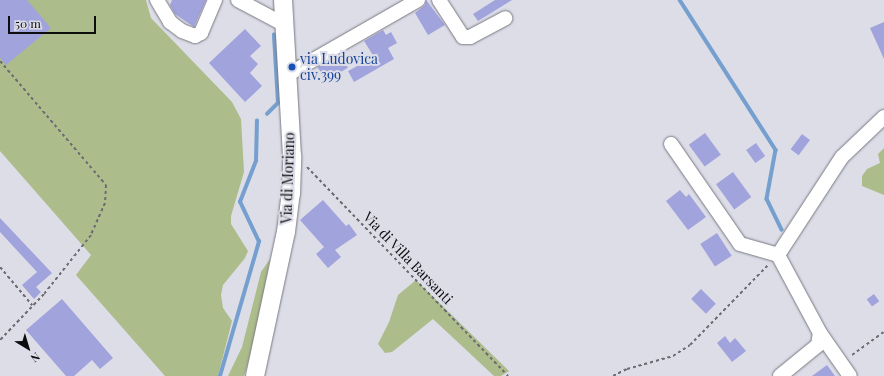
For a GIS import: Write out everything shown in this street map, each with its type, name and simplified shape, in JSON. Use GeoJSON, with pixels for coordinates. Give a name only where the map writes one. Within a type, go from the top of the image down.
{"type":"FeatureCollection","features":[{"type":"Feature","properties":{"kind":"main road","name":"Via di Moriano"},"geometry":{"type":"LineString","coordinates":[[255,376],[286,232],[292,156],[283,0]]}},
{"type":"Feature","properties":{"kind":"street"},"geometry":{"type":"LineString","coordinates":[[157,0],[170,22],[182,31],[195,36],[201,33],[215,0]]}},
{"type":"Feature","properties":{"kind":"street"},"geometry":{"type":"LineString","coordinates":[[238,0],[285,24]]}},
{"type":"Feature","properties":{"kind":"street"},"geometry":{"type":"LineString","coordinates":[[288,75],[418,0]]}},
{"type":"Feature","properties":{"kind":"street"},"geometry":{"type":"LineString","coordinates":[[439,0],[463,37],[470,37],[505,18]]}},
{"type":"Feature","properties":{"kind":"street"},"geometry":{"type":"LineString","coordinates":[[778,255],[842,157],[884,117]]}},
{"type":"Feature","properties":{"kind":"street"},"geometry":{"type":"LineString","coordinates":[[671,144],[740,244],[778,255],[820,333],[850,376]]}},
{"type":"Feature","properties":{"kind":"street"},"geometry":{"type":"LineString","coordinates":[[780,376],[818,345],[820,333]]}},
{"type":"Feature","properties":{"kind":"path"},"geometry":{"type":"LineString","coordinates":[[0,62],[106,185],[105,203],[91,235],[32,305],[0,340]]}},
{"type":"Feature","properties":{"kind":"path","name":"Via di Villa Barsanti"},"geometry":{"type":"LineString","coordinates":[[292,156],[299,159],[508,376]]}},
{"type":"Feature","properties":{"kind":"path"},"geometry":{"type":"LineString","coordinates":[[613,376],[627,369],[674,356],[690,345],[778,255]]}},
{"type":"Feature","properties":{"kind":"path"},"geometry":{"type":"LineString","coordinates":[[0,267],[32,305]]}},
{"type":"Feature","properties":{"kind":"path"},"geometry":{"type":"LineString","coordinates":[[841,363],[884,332]]}},
{"type":"Feature","properties":{"kind":"green space"},"geometry":{"type":"Polygon","coordinates":[[[0,0],[146,0],[151,18],[232,102],[241,119],[244,172],[231,216],[231,224],[248,251],[245,258],[223,285],[221,295],[223,308],[232,321],[218,376],[165,376],[76,275],[91,255],[0,151],[0,0]]]}},
{"type":"Feature","properties":{"kind":"green space"},"geometry":{"type":"Polygon","coordinates":[[[884,148],[884,195],[862,186],[862,176],[867,169],[880,163],[878,154],[884,148]]]}},
{"type":"Feature","properties":{"kind":"green space"},"geometry":{"type":"Polygon","coordinates":[[[270,259],[254,344],[244,376],[228,376],[242,347],[261,272],[270,259]]]}},
{"type":"Feature","properties":{"kind":"green space"},"geometry":{"type":"Polygon","coordinates":[[[416,280],[509,371],[501,376],[494,376],[433,319],[392,352],[385,353],[378,344],[389,322],[398,295],[416,280]]]}},
{"type":"Feature","properties":{"kind":"building"},"geometry":{"type":"Polygon","coordinates":[[[0,0],[27,0],[51,28],[6,65],[0,58],[0,0]]]}},
{"type":"Feature","properties":{"kind":"building"},"geometry":{"type":"Polygon","coordinates":[[[172,0],[206,0],[194,27],[175,14],[170,5],[172,0]]]}},
{"type":"Feature","properties":{"kind":"building"},"geometry":{"type":"Polygon","coordinates":[[[426,0],[445,25],[428,35],[415,13],[425,5],[426,0]]]}},
{"type":"Feature","properties":{"kind":"building"},"geometry":{"type":"Polygon","coordinates":[[[495,0],[512,0],[478,21],[473,14],[495,0]]]}},
{"type":"Feature","properties":{"kind":"building"},"geometry":{"type":"Polygon","coordinates":[[[884,22],[884,59],[870,28],[884,22]]]}},
{"type":"Feature","properties":{"kind":"building"},"geometry":{"type":"Polygon","coordinates":[[[245,29],[261,46],[250,56],[258,64],[250,73],[262,86],[245,102],[209,63],[245,29]]]}},
{"type":"Feature","properties":{"kind":"building"},"geometry":{"type":"Polygon","coordinates":[[[383,30],[386,35],[391,32],[397,43],[388,48],[394,59],[354,82],[348,71],[374,57],[364,41],[383,30]]]}},
{"type":"Feature","properties":{"kind":"building"},"geometry":{"type":"Polygon","coordinates":[[[340,54],[348,68],[325,81],[317,67],[340,54]]]}},
{"type":"Feature","properties":{"kind":"building"},"geometry":{"type":"Polygon","coordinates":[[[705,133],[721,155],[705,167],[689,145],[705,133]]]}},
{"type":"Feature","properties":{"kind":"building"},"geometry":{"type":"Polygon","coordinates":[[[802,134],[810,140],[799,155],[791,149],[802,134]]]}},
{"type":"Feature","properties":{"kind":"building"},"geometry":{"type":"Polygon","coordinates":[[[756,143],[765,156],[755,163],[746,150],[756,143]]]}},
{"type":"Feature","properties":{"kind":"building"},"geometry":{"type":"Polygon","coordinates":[[[733,172],[751,197],[734,209],[716,184],[733,172]]]}},
{"type":"Feature","properties":{"kind":"building"},"geometry":{"type":"Polygon","coordinates":[[[680,190],[686,197],[689,194],[706,217],[688,230],[666,201],[680,190]]]}},
{"type":"Feature","properties":{"kind":"building"},"geometry":{"type":"Polygon","coordinates":[[[323,200],[346,226],[349,224],[357,235],[335,250],[341,257],[328,268],[316,254],[324,247],[300,220],[323,200]]]}},
{"type":"Feature","properties":{"kind":"building"},"geometry":{"type":"Polygon","coordinates":[[[0,218],[52,273],[36,287],[41,292],[34,299],[22,285],[37,272],[0,232],[0,218]]]}},
{"type":"Feature","properties":{"kind":"building"},"geometry":{"type":"Polygon","coordinates":[[[717,233],[732,256],[715,267],[700,244],[717,233]]]}},
{"type":"Feature","properties":{"kind":"building"},"geometry":{"type":"Polygon","coordinates":[[[701,289],[716,304],[706,314],[691,299],[701,289]]]}},
{"type":"Feature","properties":{"kind":"building"},"geometry":{"type":"Polygon","coordinates":[[[874,294],[879,301],[872,307],[867,299],[874,294]]]}},
{"type":"Feature","properties":{"kind":"building"},"geometry":{"type":"Polygon","coordinates":[[[62,299],[113,358],[100,369],[92,360],[74,376],[66,376],[26,330],[62,299]]]}},
{"type":"Feature","properties":{"kind":"building"},"geometry":{"type":"Polygon","coordinates":[[[725,336],[730,343],[735,338],[746,351],[732,362],[717,343],[725,336]]]}},
{"type":"Feature","properties":{"kind":"building"},"geometry":{"type":"Polygon","coordinates":[[[827,365],[835,376],[812,376],[827,365]]]}},
{"type":"Feature","properties":{"kind":"waterway"},"geometry":{"type":"LineString","coordinates":[[680,0],[776,150],[767,199],[782,230]]}},
{"type":"Feature","properties":{"kind":"waterway"},"geometry":{"type":"LineString","coordinates":[[267,114],[278,103],[274,35]]}},
{"type":"Feature","properties":{"kind":"waterway"},"geometry":{"type":"LineString","coordinates":[[220,376],[259,242],[240,202],[256,161],[257,121]]}},
{"type":"Feature","properties":{"kind":"place","name":"via Ludovica civ.399"},"geometry":{"type":"Point","coordinates":[292,67]}}]}
